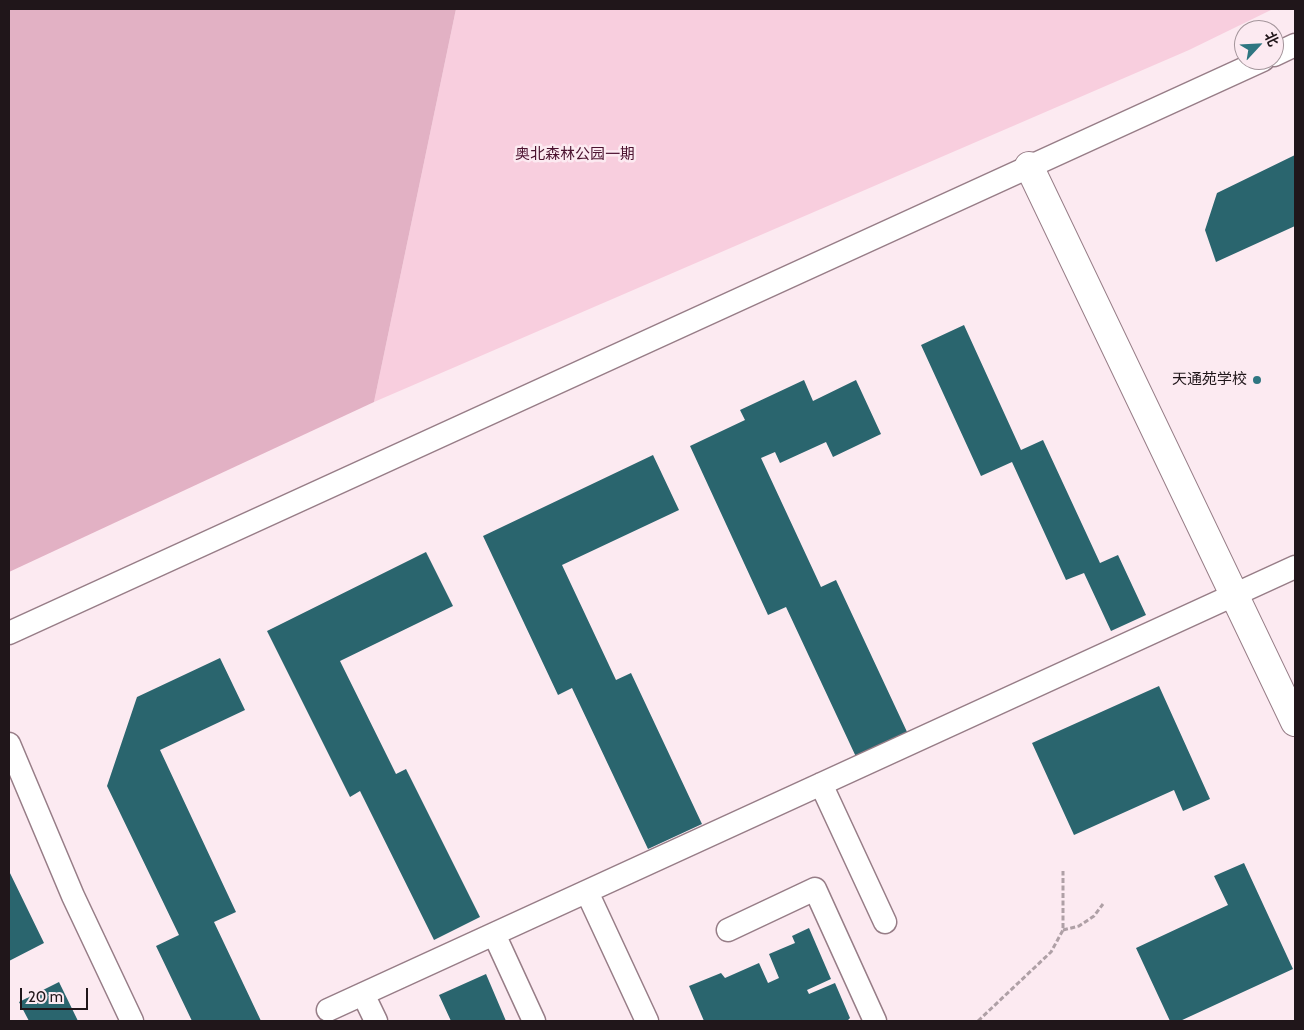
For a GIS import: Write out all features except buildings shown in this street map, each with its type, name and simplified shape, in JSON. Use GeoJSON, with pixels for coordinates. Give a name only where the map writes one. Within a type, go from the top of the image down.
{"type":"FeatureCollection","features":[{"type":"Feature","properties":{"kind":"street"},"geometry":{"type":"LineString","coordinates":[[9,633],[1240,70]]}},
{"type":"Feature","properties":{"kind":"street"},"geometry":{"type":"LineString","coordinates":[[1029,166],[1295,722]]}},
{"type":"Feature","properties":{"kind":"street"},"geometry":{"type":"LineString","coordinates":[[328,1010],[1295,567]]}},
{"type":"Feature","properties":{"kind":"street"},"geometry":{"type":"LineString","coordinates":[[9,744],[73,896],[132,1021]]}},
{"type":"Feature","properties":{"kind":"street"},"geometry":{"type":"LineString","coordinates":[[821,784],[885,922]]}},
{"type":"Feature","properties":{"kind":"street"},"geometry":{"type":"LineString","coordinates":[[728,930],[815,890],[875,1021]]}},
{"type":"Feature","properties":{"kind":"street"},"geometry":{"type":"LineString","coordinates":[[587,892],[646,1021]]}},
{"type":"Feature","properties":{"kind":"street"},"geometry":{"type":"LineString","coordinates":[[494,934],[534,1021]]}},
{"type":"Feature","properties":{"kind":"street"},"geometry":{"type":"LineString","coordinates":[[363,994],[376,1021]]}},
{"type":"Feature","properties":{"kind":"path"},"geometry":{"type":"LineString","coordinates":[[978,1021],[1051,952],[1063,930],[1064,872]]}},
{"type":"Feature","properties":{"kind":"path"},"geometry":{"type":"LineString","coordinates":[[1063,930],[1079,926],[1094,916],[1103,904]]}},
{"type":"Feature","properties":{"kind":"green space","name":"奥北森林公园一期"},"geometry":{"type":"Polygon","coordinates":[[[456,9],[1273,9],[1250,20],[1234,20],[1234,28],[1189,50],[374,402],[456,9]]]}},
{"type":"Feature","properties":{"kind":"shaded area"},"geometry":{"type":"Polygon","coordinates":[[[9,9],[456,9],[374,402],[9,572],[9,9]]]}},
{"type":"Feature","properties":{"kind":"place","name":"天通苑学校"},"geometry":{"type":"Point","coordinates":[1257,380]}}]}
